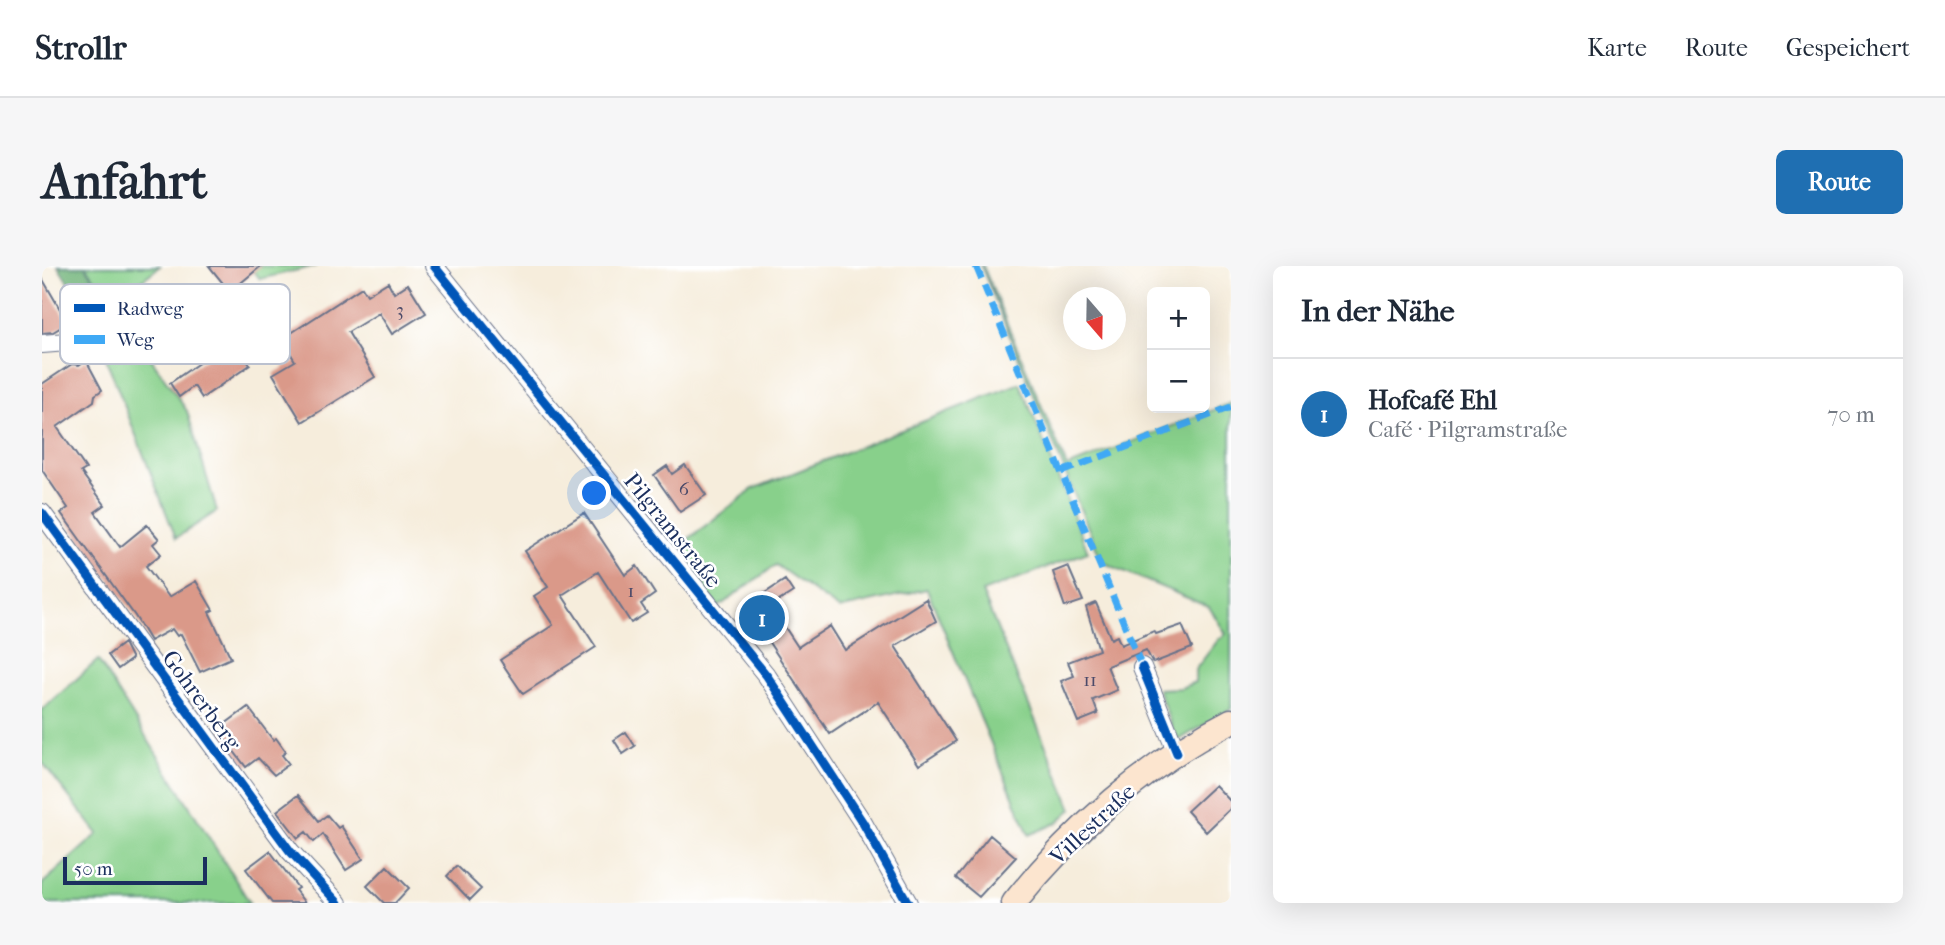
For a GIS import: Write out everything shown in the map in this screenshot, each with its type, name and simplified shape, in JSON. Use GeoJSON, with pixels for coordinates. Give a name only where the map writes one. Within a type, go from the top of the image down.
{"type":"FeatureCollection","features":[{"type":"Feature","properties":{"kind":"main road","name":"Villestraße"},"geometry":{"type":"LineString","coordinates":[[1014,903],[1094,818],[1131,786],[1177,753],[1231,721]]}},
{"type":"Feature","properties":{"kind":"street","name":"Pilgramstraße"},"geometry":{"type":"LineString","coordinates":[[434,266],[767,676],[863,823],[908,903]]}},
{"type":"Feature","properties":{"kind":"street"},"geometry":{"type":"LineString","coordinates":[[42,344],[60,343]]}},
{"type":"Feature","properties":{"kind":"street","name":"Gohrerberg"},"geometry":{"type":"LineString","coordinates":[[42,513],[290,851],[338,903]]}},
{"type":"Feature","properties":{"kind":"street"},"geometry":{"type":"LineString","coordinates":[[1142,667],[1177,753]]}},
{"type":"Feature","properties":{"kind":"green space"},"geometry":{"type":"Polygon","coordinates":[[[58,266],[85,266],[98,284],[69,284],[58,266]]]}},
{"type":"Feature","properties":{"kind":"green space"},"geometry":{"type":"Polygon","coordinates":[[[85,266],[160,266],[137,284],[98,284],[85,266]]]}},
{"type":"Feature","properties":{"kind":"green space"},"geometry":{"type":"Polygon","coordinates":[[[250,266],[316,266],[260,279],[250,266]]]}},
{"type":"Feature","properties":{"kind":"green space"},"geometry":{"type":"Polygon","coordinates":[[[981,266],[1067,467],[1231,403],[1231,709],[1177,741],[1158,689],[1181,688],[1195,682],[1195,670],[1226,634],[1209,607],[1102,562],[981,266]]]}},
{"type":"Feature","properties":{"kind":"green space"},"geometry":{"type":"Polygon","coordinates":[[[108,364],[155,364],[187,411],[217,511],[176,538],[108,364]]]}},
{"type":"Feature","properties":{"kind":"green space"},"geometry":{"type":"Polygon","coordinates":[[[1020,383],[1088,552],[982,592],[1072,809],[1057,823],[1029,835],[927,589],[839,609],[776,565],[718,607],[674,550],[753,489],[1020,383]]]}},
{"type":"Feature","properties":{"kind":"green space"},"geometry":{"type":"Polygon","coordinates":[[[98,660],[250,903],[42,903],[42,884],[98,834],[42,762],[42,710],[98,660]]]}},
{"type":"Feature","properties":{"kind":"building"},"geometry":{"type":"Polygon","coordinates":[[[209,266],[261,266],[240,284],[224,284],[209,266]]]}},
{"type":"Feature","properties":{"kind":"building"},"geometry":{"type":"Polygon","coordinates":[[[42,278],[60,309],[60,328],[42,333],[42,278]]]}},
{"type":"Feature","properties":{"kind":"building"},"geometry":{"type":"Polygon","coordinates":[[[388,282],[394,293],[408,284],[426,313],[392,334],[379,313],[348,332],[375,377],[302,422],[273,374],[295,361],[290,353],[290,334],[362,287],[367,295],[388,282]]]}},
{"type":"Feature","properties":{"kind":"building"},"geometry":{"type":"Polygon","coordinates":[[[72,364],[88,364],[102,390],[95,395],[94,401],[57,427],[86,469],[81,472],[105,505],[95,512],[120,547],[147,525],[159,539],[153,544],[161,554],[146,566],[169,597],[196,581],[213,610],[209,612],[231,658],[200,672],[181,634],[177,636],[172,629],[150,641],[61,513],[68,508],[42,470],[42,384],[72,364]]]}},
{"type":"Feature","properties":{"kind":"building"},"geometry":{"type":"Polygon","coordinates":[[[197,364],[250,365],[202,398],[194,386],[179,397],[170,383],[197,364]]]}},
{"type":"Feature","properties":{"kind":"building"},"geometry":{"type":"Polygon","coordinates":[[[685,465],[706,495],[680,512],[654,475],[667,466],[672,474],[685,465]]]}},
{"type":"Feature","properties":{"kind":"building"},"geometry":{"type":"Polygon","coordinates":[[[584,513],[625,575],[637,566],[655,594],[641,604],[647,613],[631,623],[598,572],[562,595],[596,647],[523,694],[500,660],[553,625],[534,596],[548,587],[525,551],[584,513]]]}},
{"type":"Feature","properties":{"kind":"building"},"geometry":{"type":"Polygon","coordinates":[[[1068,566],[1083,601],[1065,607],[1053,572],[1068,566]]]}},
{"type":"Feature","properties":{"kind":"building"},"geometry":{"type":"Polygon","coordinates":[[[785,580],[793,592],[771,606],[798,647],[830,626],[845,650],[926,599],[936,621],[895,646],[956,741],[919,765],[878,702],[830,734],[766,638],[760,641],[739,610],[785,580]]]}},
{"type":"Feature","properties":{"kind":"building"},"geometry":{"type":"Polygon","coordinates":[[[1096,603],[1111,639],[1117,636],[1121,645],[1154,631],[1156,634],[1182,625],[1192,648],[1153,663],[1146,650],[1107,666],[1117,690],[1093,700],[1098,714],[1078,722],[1061,681],[1074,676],[1068,662],[1099,650],[1086,607],[1096,603]]]}},
{"type":"Feature","properties":{"kind":"building"},"geometry":{"type":"Polygon","coordinates":[[[124,643],[132,659],[118,669],[108,655],[124,643]]]}},
{"type":"Feature","properties":{"kind":"building"},"geometry":{"type":"Polygon","coordinates":[[[248,707],[273,740],[276,738],[286,752],[282,755],[289,764],[274,775],[258,758],[246,767],[220,733],[227,727],[225,724],[248,707]]]}},
{"type":"Feature","properties":{"kind":"building"},"geometry":{"type":"Polygon","coordinates":[[[626,732],[635,746],[623,754],[614,740],[626,732]]]}},
{"type":"Feature","properties":{"kind":"building"},"geometry":{"type":"Polygon","coordinates":[[[1215,785],[1231,802],[1231,808],[1206,832],[1187,811],[1215,785]]]}},
{"type":"Feature","properties":{"kind":"building"},"geometry":{"type":"Polygon","coordinates":[[[298,795],[319,821],[327,815],[338,828],[341,826],[363,859],[346,870],[323,834],[314,842],[306,832],[298,838],[277,811],[298,795]]]}},
{"type":"Feature","properties":{"kind":"building"},"geometry":{"type":"Polygon","coordinates":[[[990,835],[1016,857],[979,897],[956,878],[990,835]]]}},
{"type":"Feature","properties":{"kind":"building"},"geometry":{"type":"Polygon","coordinates":[[[270,851],[298,888],[295,890],[305,903],[272,903],[246,869],[270,851]]]}},
{"type":"Feature","properties":{"kind":"building"},"geometry":{"type":"Polygon","coordinates":[[[387,866],[409,888],[395,903],[384,903],[367,886],[387,866]]]}},
{"type":"Feature","properties":{"kind":"building"},"geometry":{"type":"Polygon","coordinates":[[[457,866],[481,889],[470,900],[447,876],[457,866]]]}},
{"type":"Feature","properties":{"kind":"marked path"},"geometry":{"type":"LineString","coordinates":[[976,266],[1142,667]]}},
{"type":"Feature","properties":{"kind":"marked path"},"geometry":{"type":"LineString","coordinates":[[1061,472],[1231,407]]}},
{"type":"Feature","properties":{"kind":"cycle path"},"geometry":{"type":"LineString","coordinates":[[434,266],[767,676],[863,823],[908,903]]}},
{"type":"Feature","properties":{"kind":"cycle path"},"geometry":{"type":"LineString","coordinates":[[42,513],[290,851],[338,903]]}},
{"type":"Feature","properties":{"kind":"cycle path"},"geometry":{"type":"LineString","coordinates":[[1142,667],[1177,753]]}},
{"type":"Feature","properties":{"kind":"place","name":"Hofcafé Ehl"},"geometry":{"type":"Point","coordinates":[762,618]}}]}
